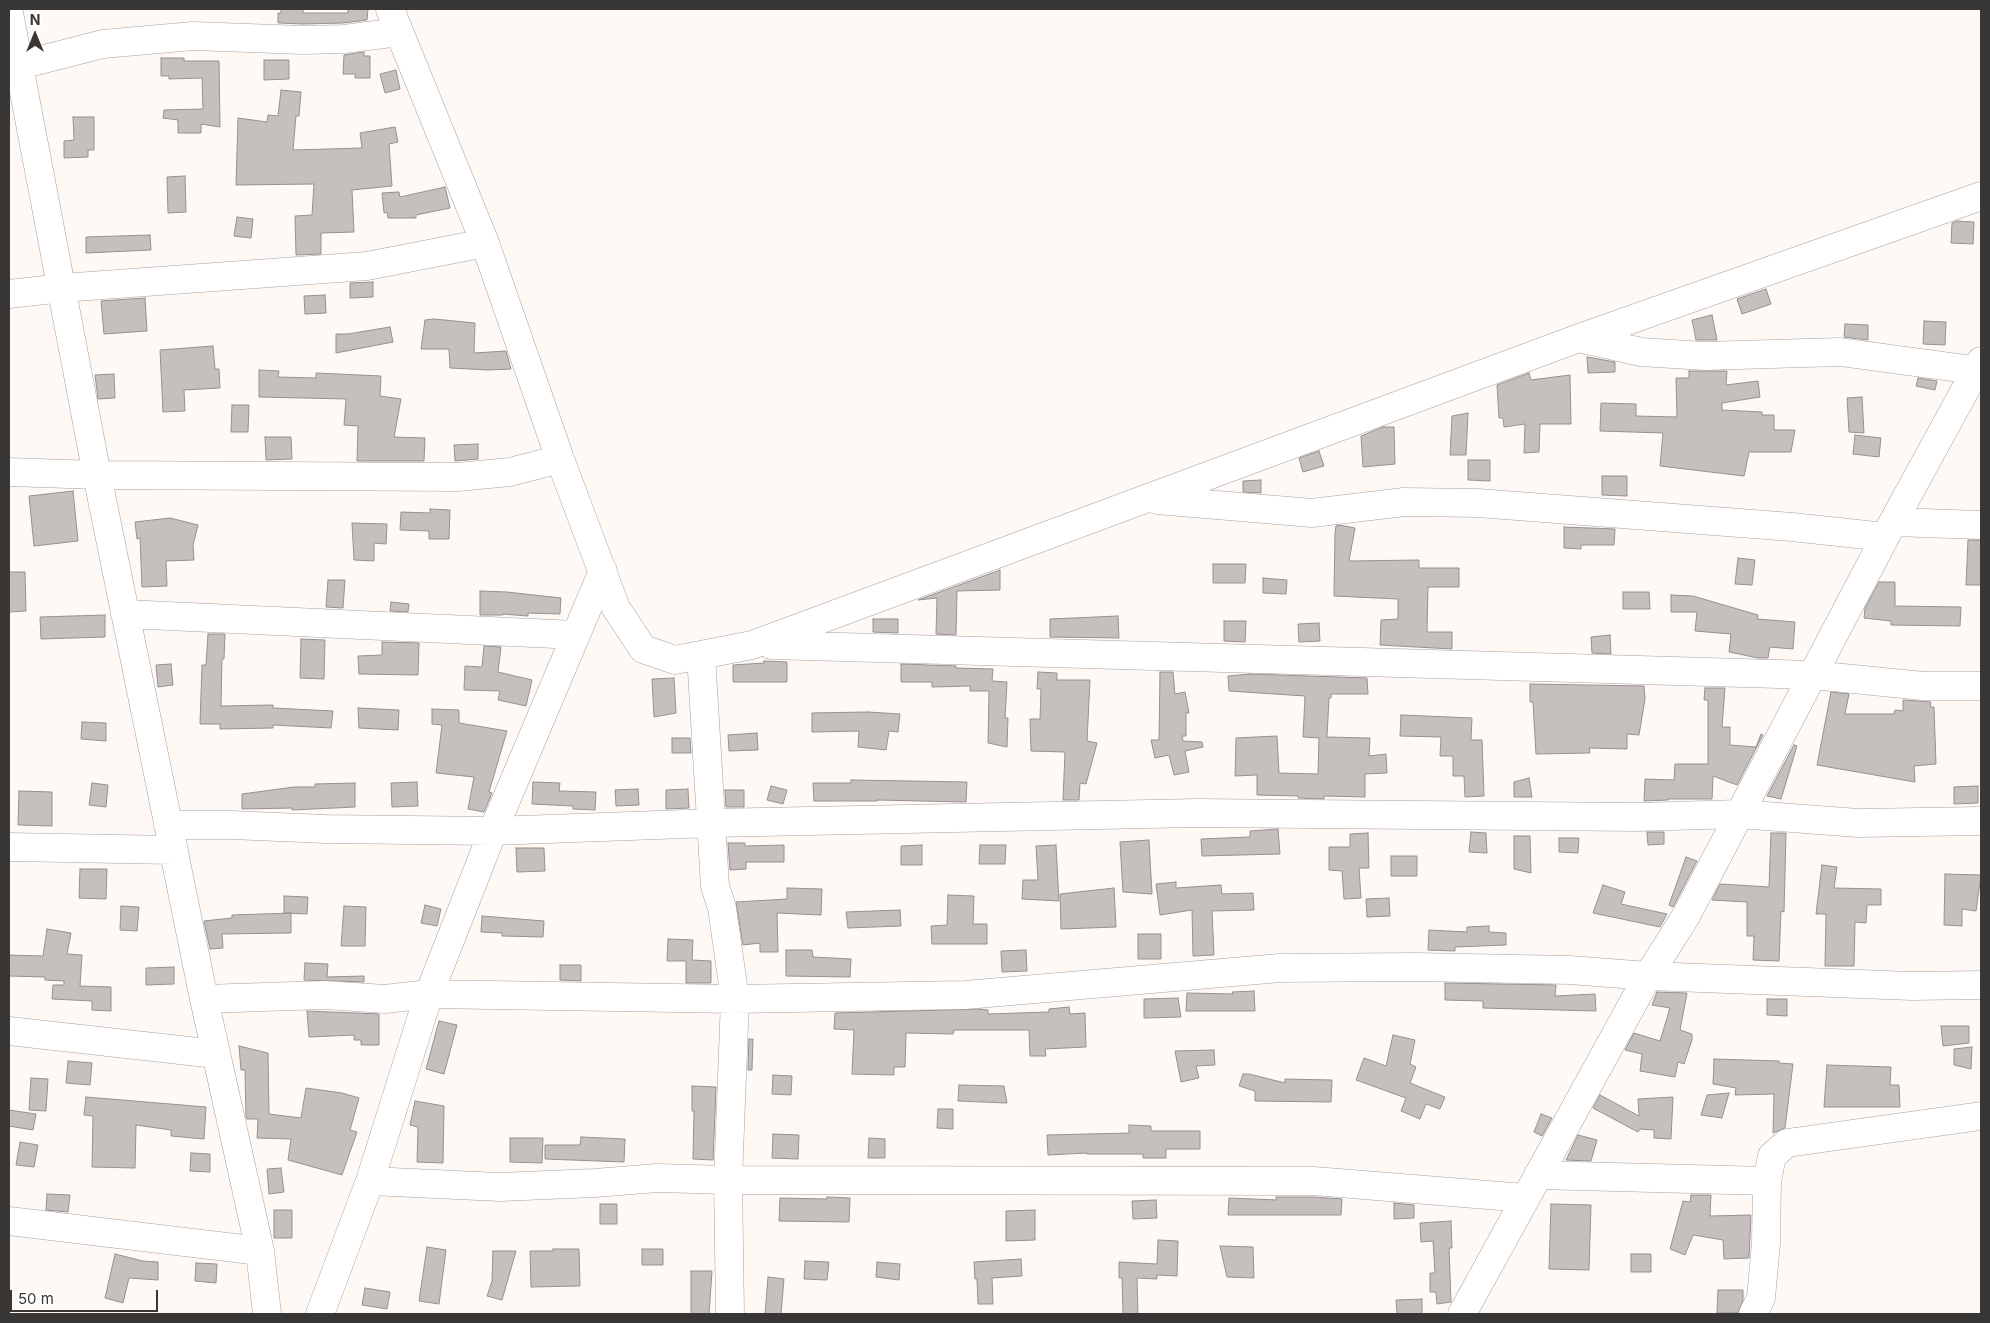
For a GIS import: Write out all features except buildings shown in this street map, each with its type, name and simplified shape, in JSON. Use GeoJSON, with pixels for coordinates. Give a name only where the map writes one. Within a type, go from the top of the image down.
{"type":"FeatureCollection","features":[{"type":"Feature","properties":{"kind":"street"},"geometry":{"type":"LineString","coordinates":[[9,13],[14,67],[62,288],[97,475],[204,999],[260,1251],[267,1314]]}},
{"type":"Feature","properties":{"kind":"street"},"geometry":{"type":"LineString","coordinates":[[14,67],[103,44],[193,36],[303,40],[344,38],[395,20],[485,244],[560,459],[616,608],[643,650],[675,660],[752,645],[1579,338],[1981,196]]}},
{"type":"Feature","properties":{"kind":"street"},"geometry":{"type":"LineString","coordinates":[[1954,206],[1981,212]]}},
{"type":"Feature","properties":{"kind":"street"},"geometry":{"type":"LineString","coordinates":[[9,294],[62,288],[367,266],[485,244]]}},
{"type":"Feature","properties":{"kind":"street"},"geometry":{"type":"LineString","coordinates":[[1462,1314],[1648,976],[1686,916],[1889,530],[1979,368],[1840,352],[1704,356],[1641,352],[1579,338]]}},
{"type":"Feature","properties":{"kind":"street"},"geometry":{"type":"LineString","coordinates":[[9,472],[97,475],[458,476],[510,472],[560,459]]}},
{"type":"Feature","properties":{"kind":"street"},"geometry":{"type":"LineString","coordinates":[[1148,499],[1312,513],[1404,502],[1478,503],[1792,527],[1889,530],[1981,525]]}},
{"type":"Feature","properties":{"kind":"street"},"geometry":{"type":"LineString","coordinates":[[320,1314],[370,1181],[429,994],[493,831],[603,571]]}},
{"type":"Feature","properties":{"kind":"street"},"geometry":{"type":"LineString","coordinates":[[125,614],[576,635]]}},
{"type":"Feature","properties":{"kind":"street"},"geometry":{"type":"LineString","coordinates":[[752,645],[1813,675],[1923,686],[1981,686]]}},
{"type":"Feature","properties":{"kind":"street"},"geometry":{"type":"LineString","coordinates":[[701,655],[715,886],[722,908],[735,999],[728,1180],[730,1314]]}},
{"type":"Feature","properties":{"kind":"street"},"geometry":{"type":"LineString","coordinates":[[9,847],[171,838],[231,825],[326,829],[493,831],[712,823],[1197,813],[1638,817],[1739,814],[1858,823],[1981,820]]}},
{"type":"Feature","properties":{"kind":"street"},"geometry":{"type":"LineString","coordinates":[[204,999],[324,995],[385,998],[429,994],[735,999],[965,995],[1280,968],[1495,968],[1912,986],[1981,985]]}},
{"type":"Feature","properties":{"kind":"street"},"geometry":{"type":"LineString","coordinates":[[9,1031],[216,1054]]}},
{"type":"Feature","properties":{"kind":"street"},"geometry":{"type":"LineString","coordinates":[[1753,1314],[1761,1298],[1766,1243],[1767,1181],[1772,1156],[1787,1143],[1981,1116]]}},
{"type":"Feature","properties":{"kind":"street"},"geometry":{"type":"LineString","coordinates":[[370,1181],[500,1186],[595,1183],[656,1178],[728,1180],[1314,1181],[1532,1186],[1767,1181]]}},
{"type":"Feature","properties":{"kind":"street"},"geometry":{"type":"LineString","coordinates":[[9,1221],[260,1251]]}}]}
